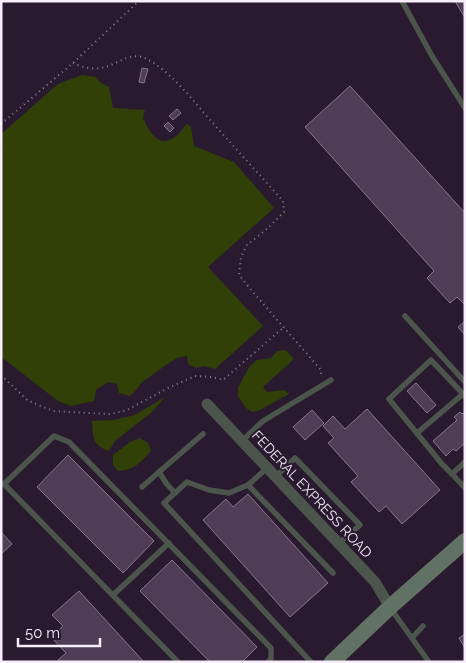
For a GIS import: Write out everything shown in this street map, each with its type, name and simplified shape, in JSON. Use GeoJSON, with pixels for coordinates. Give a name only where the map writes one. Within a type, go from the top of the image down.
{"type":"FeatureCollection","features":[{"type":"Feature","properties":{"kind":"main road"},"geometry":{"type":"LineString","coordinates":[[332,662],[390,607],[465,541]]}},
{"type":"Feature","properties":{"kind":"street","name":"FEDERAL EXPRESS ROAD"},"geometry":{"type":"LineString","coordinates":[[207,404],[376,582],[390,607]]}},
{"type":"Feature","properties":{"kind":"lane"},"geometry":{"type":"LineString","coordinates":[[402,1],[432,56],[465,108]]}},
{"type":"Feature","properties":{"kind":"lane"},"geometry":{"type":"LineString","coordinates":[[405,316],[465,382]]}},
{"type":"Feature","properties":{"kind":"lane"},"geometry":{"type":"LineString","coordinates":[[418,433],[464,395],[431,360],[389,399],[442,464],[465,488]]}},
{"type":"Feature","properties":{"kind":"lane"},"geometry":{"type":"LineString","coordinates":[[242,441],[263,421],[331,380]]}},
{"type":"Feature","properties":{"kind":"lane"},"geometry":{"type":"LineString","coordinates":[[142,487],[204,434]]}},
{"type":"Feature","properties":{"kind":"lane"},"geometry":{"type":"LineString","coordinates":[[178,662],[4,484],[54,436],[69,442],[271,648],[271,659],[268,662]]}},
{"type":"Feature","properties":{"kind":"lane"},"geometry":{"type":"LineString","coordinates":[[275,477],[296,458],[360,524],[338,544]]}},
{"type":"Feature","properties":{"kind":"lane"},"geometry":{"type":"LineString","coordinates":[[452,474],[465,462]]}},
{"type":"Feature","properties":{"kind":"lane"},"geometry":{"type":"LineString","coordinates":[[266,468],[248,485],[229,493],[208,490],[187,482],[164,503],[311,662]]}},
{"type":"Feature","properties":{"kind":"lane"},"geometry":{"type":"LineString","coordinates":[[159,472],[166,484],[175,493]]}},
{"type":"Feature","properties":{"kind":"lane"},"geometry":{"type":"LineString","coordinates":[[248,485],[333,573]]}},
{"type":"Feature","properties":{"kind":"lane"},"geometry":{"type":"LineString","coordinates":[[114,595],[169,543]]}},
{"type":"Feature","properties":{"kind":"lane"},"geometry":{"type":"LineString","coordinates":[[390,607],[429,662]]}},
{"type":"Feature","properties":{"kind":"lane"},"geometry":{"type":"LineString","coordinates":[[412,638],[423,626]]}},
{"type":"Feature","properties":{"kind":"path"},"geometry":{"type":"LineString","coordinates":[[1,124],[73,63],[139,1]]}},
{"type":"Feature","properties":{"kind":"path"},"geometry":{"type":"LineString","coordinates":[[73,63],[81,67],[94,69],[111,65],[124,58],[139,56],[153,62],[174,80],[283,201],[284,212],[247,246],[241,257],[239,274],[321,370],[321,385]]}},
{"type":"Feature","properties":{"kind":"path"},"geometry":{"type":"LineString","coordinates":[[1,375],[27,400],[54,411],[111,414],[128,410],[168,388],[195,376],[224,380],[284,327]]}},
{"type":"Feature","properties":{"kind":"green space"},"geometry":{"type":"Polygon","coordinates":[[[82,75],[95,77],[109,87],[113,108],[145,110],[143,118],[145,123],[155,137],[160,140],[170,140],[187,124],[191,127],[194,146],[234,162],[274,208],[208,267],[263,326],[215,369],[204,366],[196,368],[188,364],[187,356],[177,358],[141,383],[130,396],[119,393],[117,384],[108,382],[96,390],[94,401],[71,406],[58,401],[1,357],[1,154],[3,150],[1,134],[58,84],[82,75]]]}},
{"type":"Feature","properties":{"kind":"green space"},"geometry":{"type":"Polygon","coordinates":[[[286,350],[294,359],[263,387],[267,392],[284,390],[289,394],[258,411],[252,412],[246,408],[238,396],[238,388],[243,378],[250,366],[257,360],[271,358],[277,351],[286,350]]]}},
{"type":"Feature","properties":{"kind":"green space"},"geometry":{"type":"Polygon","coordinates":[[[165,397],[152,412],[115,441],[109,451],[96,443],[93,436],[92,421],[114,420],[135,415],[165,397]]]}},
{"type":"Feature","properties":{"kind":"green space"},"geometry":{"type":"Polygon","coordinates":[[[140,438],[148,443],[151,451],[136,465],[118,471],[113,465],[113,455],[130,442],[140,438]]]}},
{"type":"Feature","properties":{"kind":"building"},"geometry":{"type":"Polygon","coordinates":[[[455,1],[465,1],[465,18],[455,1]]]}},
{"type":"Feature","properties":{"kind":"building"},"geometry":{"type":"Polygon","coordinates":[[[142,68],[148,69],[144,83],[139,82],[142,68]]]}},
{"type":"Feature","properties":{"kind":"building"},"geometry":{"type":"Polygon","coordinates":[[[350,86],[465,213],[465,305],[457,297],[450,303],[427,278],[434,271],[305,127],[350,86]]]}},
{"type":"Feature","properties":{"kind":"building"},"geometry":{"type":"Polygon","coordinates":[[[177,109],[181,113],[173,120],[169,116],[177,109]]]}},
{"type":"Feature","properties":{"kind":"building"},"geometry":{"type":"Polygon","coordinates":[[[168,122],[174,128],[170,132],[164,126],[168,122]]]}},
{"type":"Feature","properties":{"kind":"building"},"geometry":{"type":"Polygon","coordinates":[[[465,321],[465,335],[458,327],[465,321]]]}},
{"type":"Feature","properties":{"kind":"building"},"geometry":{"type":"Polygon","coordinates":[[[416,383],[436,405],[427,413],[407,391],[416,383]]]}},
{"type":"Feature","properties":{"kind":"building"},"geometry":{"type":"Polygon","coordinates":[[[367,409],[440,490],[402,524],[386,506],[379,512],[351,482],[358,476],[328,443],[334,438],[323,426],[333,416],[345,429],[367,409]]]}},
{"type":"Feature","properties":{"kind":"building"},"geometry":{"type":"Polygon","coordinates":[[[312,410],[324,423],[305,440],[293,427],[312,410]]]}},
{"type":"Feature","properties":{"kind":"building"},"geometry":{"type":"Polygon","coordinates":[[[460,412],[465,415],[465,443],[456,451],[453,449],[446,456],[433,441],[457,420],[454,417],[460,412]]]}},
{"type":"Feature","properties":{"kind":"building"},"geometry":{"type":"Polygon","coordinates":[[[68,455],[154,541],[123,573],[37,487],[68,455]]]}},
{"type":"Feature","properties":{"kind":"building"},"geometry":{"type":"Polygon","coordinates":[[[248,494],[328,583],[290,617],[203,520],[226,499],[233,507],[248,494]]]}},
{"type":"Feature","properties":{"kind":"building"},"geometry":{"type":"Polygon","coordinates":[[[1,532],[12,544],[1,554],[1,532]]]}},
{"type":"Feature","properties":{"kind":"building"},"geometry":{"type":"Polygon","coordinates":[[[172,560],[257,647],[242,662],[210,662],[140,591],[172,560]]]}},
{"type":"Feature","properties":{"kind":"building"},"geometry":{"type":"Polygon","coordinates":[[[79,591],[144,662],[60,662],[58,660],[66,653],[51,637],[63,626],[52,615],[79,591]]]}},
{"type":"Feature","properties":{"kind":"building"},"geometry":{"type":"Polygon","coordinates":[[[465,634],[465,648],[459,638],[465,634]]]}}]}
